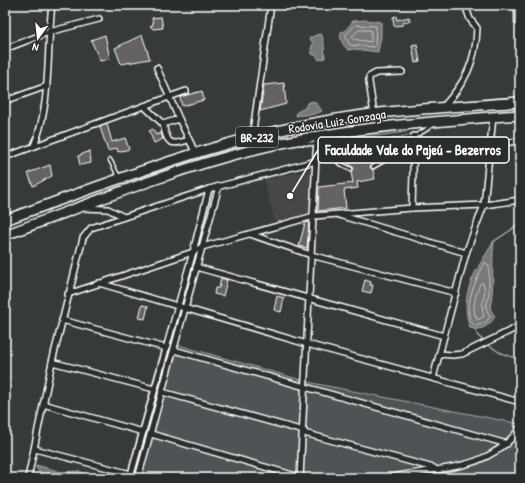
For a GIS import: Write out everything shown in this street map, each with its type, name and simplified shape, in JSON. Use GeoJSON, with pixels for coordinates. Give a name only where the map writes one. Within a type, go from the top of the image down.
{"type":"FeatureCollection","features":[{"type":"Feature","properties":{"kind":"highway","name":"Rodovia Luiz Gonzaga"},"geometry":{"type":"LineString","coordinates":[[5,220],[196,154],[301,126],[374,114],[520,102]]}},
{"type":"Feature","properties":{"kind":"highway","name":"Rodovia Luiz Gonzaga"},"geometry":{"type":"LineString","coordinates":[[5,235],[210,162],[289,141],[316,140],[372,127],[520,115]]}},
{"type":"Feature","properties":{"kind":"street"},"geometry":{"type":"LineString","coordinates":[[34,146],[44,114],[52,5]]}},
{"type":"Feature","properties":{"kind":"street"},"geometry":{"type":"LineString","coordinates":[[252,138],[271,5]]}},
{"type":"Feature","properties":{"kind":"street"},"geometry":{"type":"LineString","coordinates":[[442,108],[466,77],[474,55],[477,28],[470,18],[465,5]]}},
{"type":"Feature","properties":{"kind":"street"},"geometry":{"type":"LineString","coordinates":[[5,49],[49,32],[99,19]]}},
{"type":"Feature","properties":{"kind":"street"},"geometry":{"type":"LineString","coordinates":[[157,68],[188,140],[196,154]]}},
{"type":"Feature","properties":{"kind":"street"},"geometry":{"type":"LineString","coordinates":[[374,114],[369,77],[376,73],[402,72]]}},
{"type":"Feature","properties":{"kind":"street"},"geometry":{"type":"LineString","coordinates":[[5,101],[47,86]]}},
{"type":"Feature","properties":{"kind":"street"},"geometry":{"type":"LineString","coordinates":[[5,157],[186,91]]}},
{"type":"Feature","properties":{"kind":"street"},"geometry":{"type":"LineString","coordinates":[[144,106],[163,124],[166,136],[172,143],[177,145],[188,140]]}},
{"type":"Feature","properties":{"kind":"street"},"geometry":{"type":"LineString","coordinates":[[433,378],[466,253],[484,205],[493,117]]}},
{"type":"Feature","properties":{"kind":"street"},"geometry":{"type":"LineString","coordinates":[[163,124],[179,120]]}},
{"type":"Feature","properties":{"kind":"street"},"geometry":{"type":"LineString","coordinates":[[412,208],[414,136]]}},
{"type":"Feature","properties":{"kind":"street"},"geometry":{"type":"LineString","coordinates":[[151,434],[302,478],[316,140]]}},
{"type":"Feature","properties":{"kind":"street"},"geometry":{"type":"LineString","coordinates":[[491,144],[520,141]]}},
{"type":"Feature","properties":{"kind":"street"},"geometry":{"type":"LineString","coordinates":[[28,478],[68,294],[83,238],[86,232],[91,228],[218,186],[316,161]]}},
{"type":"Feature","properties":{"kind":"street"},"geometry":{"type":"LineString","coordinates":[[138,478],[218,186]]}},
{"type":"Feature","properties":{"kind":"street"},"geometry":{"type":"LineString","coordinates":[[35,449],[131,476],[209,189]]}},
{"type":"Feature","properties":{"kind":"street"},"geometry":{"type":"LineString","coordinates":[[68,294],[193,252],[202,247],[314,216],[412,208],[484,205],[520,200]]}},
{"type":"Feature","properties":{"kind":"street"},"geometry":{"type":"LineString","coordinates":[[81,208],[108,209],[124,217]]}},
{"type":"Feature","properties":{"kind":"street"},"geometry":{"type":"LineString","coordinates":[[336,214],[360,223],[466,253]]}},
{"type":"Feature","properties":{"kind":"street"},"geometry":{"type":"LineString","coordinates":[[250,234],[311,255],[456,293]]}},
{"type":"Feature","properties":{"kind":"street"},"geometry":{"type":"LineString","coordinates":[[196,267],[444,336]]}},
{"type":"Feature","properties":{"kind":"street"},"geometry":{"type":"LineString","coordinates":[[98,283],[307,344],[520,402]]}},
{"type":"Feature","properties":{"kind":"street"},"geometry":{"type":"LineString","coordinates":[[62,320],[166,348]]}},
{"type":"Feature","properties":{"kind":"street"},"geometry":{"type":"LineString","coordinates":[[439,354],[453,356],[462,354],[520,326]]}},
{"type":"Feature","properties":{"kind":"street"},"geometry":{"type":"LineString","coordinates":[[174,350],[507,444]]}},
{"type":"Feature","properties":{"kind":"street"},"geometry":{"type":"LineString","coordinates":[[52,362],[154,389]]}},
{"type":"Feature","properties":{"kind":"street"},"geometry":{"type":"LineString","coordinates":[[162,392],[437,469]]}},
{"type":"Feature","properties":{"kind":"street"},"geometry":{"type":"LineString","coordinates":[[43,404],[143,432]]}},
{"type":"Feature","properties":{"kind":"street"},"geometry":{"type":"LineString","coordinates":[[388,478],[471,464],[507,444],[520,428]]}},
{"type":"Feature","properties":{"kind":"lane"},"geometry":{"type":"LineString","coordinates":[[326,146],[373,144],[414,136],[438,122]]}},
{"type":"Feature","properties":{"kind":"lane"},"geometry":{"type":"LineString","coordinates":[[316,140],[326,146],[339,164],[351,169]]}},
{"type":"Feature","properties":{"kind":"lane"},"geometry":{"type":"LineString","coordinates":[[372,167],[385,160],[395,140]]}},
{"type":"Feature","properties":{"kind":"lane"},"geometry":{"type":"LineString","coordinates":[[110,160],[120,180]]}},
{"type":"Feature","properties":{"kind":"shaded area"},"geometry":{"type":"Polygon","coordinates":[[[414,127],[405,132],[347,140],[333,134],[414,127]]]}},
{"type":"Feature","properties":{"kind":"shaded area"},"geometry":{"type":"Polygon","coordinates":[[[313,169],[310,213],[275,222],[264,180],[313,169]]]}},
{"type":"Feature","properties":{"kind":"shaded area"},"geometry":{"type":"Polygon","coordinates":[[[164,341],[312,383],[520,424],[520,478],[126,478],[164,341]]]}},
{"type":"Feature","properties":{"kind":"water"},"geometry":{"type":"Polygon","coordinates":[[[367,20],[381,22],[381,36],[378,52],[354,49],[348,50],[342,42],[341,32],[345,31],[353,21],[367,20]]]}},
{"type":"Feature","properties":{"kind":"water"},"geometry":{"type":"Polygon","coordinates":[[[319,34],[322,35],[325,58],[319,60],[317,56],[312,54],[311,49],[313,43],[309,38],[319,34]]]}},
{"type":"Feature","properties":{"kind":"water"},"geometry":{"type":"Polygon","coordinates":[[[313,101],[322,111],[319,113],[296,116],[297,112],[305,108],[307,103],[313,101]]]}},
{"type":"Feature","properties":{"kind":"water"},"geometry":{"type":"Polygon","coordinates":[[[494,241],[490,308],[495,317],[485,327],[478,329],[470,328],[466,304],[468,293],[475,272],[494,241]]]}},
{"type":"Feature","properties":{"kind":"water"},"geometry":{"type":"Polygon","coordinates":[[[36,465],[61,472],[79,471],[94,478],[45,478],[36,468],[36,465]]]}},
{"type":"Feature","properties":{"kind":"building"},"geometry":{"type":"Polygon","coordinates":[[[396,16],[397,20],[409,17],[410,21],[403,23],[403,25],[394,26],[393,17],[396,16]]]}},
{"type":"Feature","properties":{"kind":"building"},"geometry":{"type":"Polygon","coordinates":[[[161,17],[163,28],[153,29],[150,26],[153,25],[152,18],[161,17]]]}},
{"type":"Feature","properties":{"kind":"building"},"geometry":{"type":"Polygon","coordinates":[[[105,35],[110,59],[100,61],[91,40],[105,35]]]}},
{"type":"Feature","properties":{"kind":"building"},"geometry":{"type":"Polygon","coordinates":[[[142,35],[150,59],[121,64],[115,48],[142,35]]]}},
{"type":"Feature","properties":{"kind":"building"},"geometry":{"type":"Polygon","coordinates":[[[417,44],[420,62],[415,63],[412,45],[417,44]]]}},
{"type":"Feature","properties":{"kind":"building"},"geometry":{"type":"Polygon","coordinates":[[[284,83],[286,104],[260,111],[264,85],[284,83]]]}},
{"type":"Feature","properties":{"kind":"building"},"geometry":{"type":"Polygon","coordinates":[[[202,91],[204,100],[182,106],[180,97],[202,91]]]}},
{"type":"Feature","properties":{"kind":"building"},"geometry":{"type":"Polygon","coordinates":[[[107,124],[112,142],[125,138],[129,149],[118,152],[117,148],[108,151],[100,127],[107,124]]]}},
{"type":"Feature","properties":{"kind":"building"},"geometry":{"type":"Polygon","coordinates":[[[153,129],[156,135],[161,133],[163,139],[154,143],[149,131],[153,129]]]}},
{"type":"Feature","properties":{"kind":"building"},"geometry":{"type":"Polygon","coordinates":[[[90,151],[91,163],[80,165],[78,156],[90,151]]]}},
{"type":"Feature","properties":{"kind":"building"},"geometry":{"type":"Polygon","coordinates":[[[370,155],[372,164],[370,167],[373,170],[375,179],[357,182],[358,188],[344,190],[346,208],[318,211],[319,187],[353,183],[351,172],[354,168],[350,165],[349,159],[370,155]]]}},
{"type":"Feature","properties":{"kind":"building"},"geometry":{"type":"Polygon","coordinates":[[[50,165],[52,176],[33,186],[28,173],[50,165]]]}},
{"type":"Feature","properties":{"kind":"building"},"geometry":{"type":"Polygon","coordinates":[[[309,222],[307,248],[299,246],[305,223],[309,222]]]}},
{"type":"Feature","properties":{"kind":"building"},"geometry":{"type":"Polygon","coordinates":[[[221,278],[227,280],[223,296],[214,294],[215,288],[219,288],[221,278]]]}},
{"type":"Feature","properties":{"kind":"building"},"geometry":{"type":"Polygon","coordinates":[[[365,280],[371,282],[370,285],[373,285],[371,293],[362,291],[365,280]]]}},
{"type":"Feature","properties":{"kind":"building"},"geometry":{"type":"Polygon","coordinates":[[[277,296],[284,298],[281,312],[274,310],[277,296]]]}},
{"type":"Feature","properties":{"kind":"building"},"geometry":{"type":"Polygon","coordinates":[[[142,305],[148,306],[145,319],[139,318],[142,305]]]}},
{"type":"Feature","properties":{"kind":"waterway"},"geometry":{"type":"LineString","coordinates":[[514,5],[514,22],[520,33]]}},
{"type":"Feature","properties":{"kind":"waterway"},"geometry":{"type":"LineString","coordinates":[[493,242],[511,230],[520,221]]}},
{"type":"Feature","properties":{"kind":"waterway"},"geometry":{"type":"LineString","coordinates":[[475,329],[478,336],[484,341]]}},
{"type":"Feature","properties":{"kind":"waterway"},"geometry":{"type":"LineString","coordinates":[[487,344],[499,352],[520,360]]}},
{"type":"Feature","properties":{"kind":"place","name":"Faculdade Vale do Pajeú - Bezerros"},"geometry":{"type":"Point","coordinates":[290,196]}}]}
